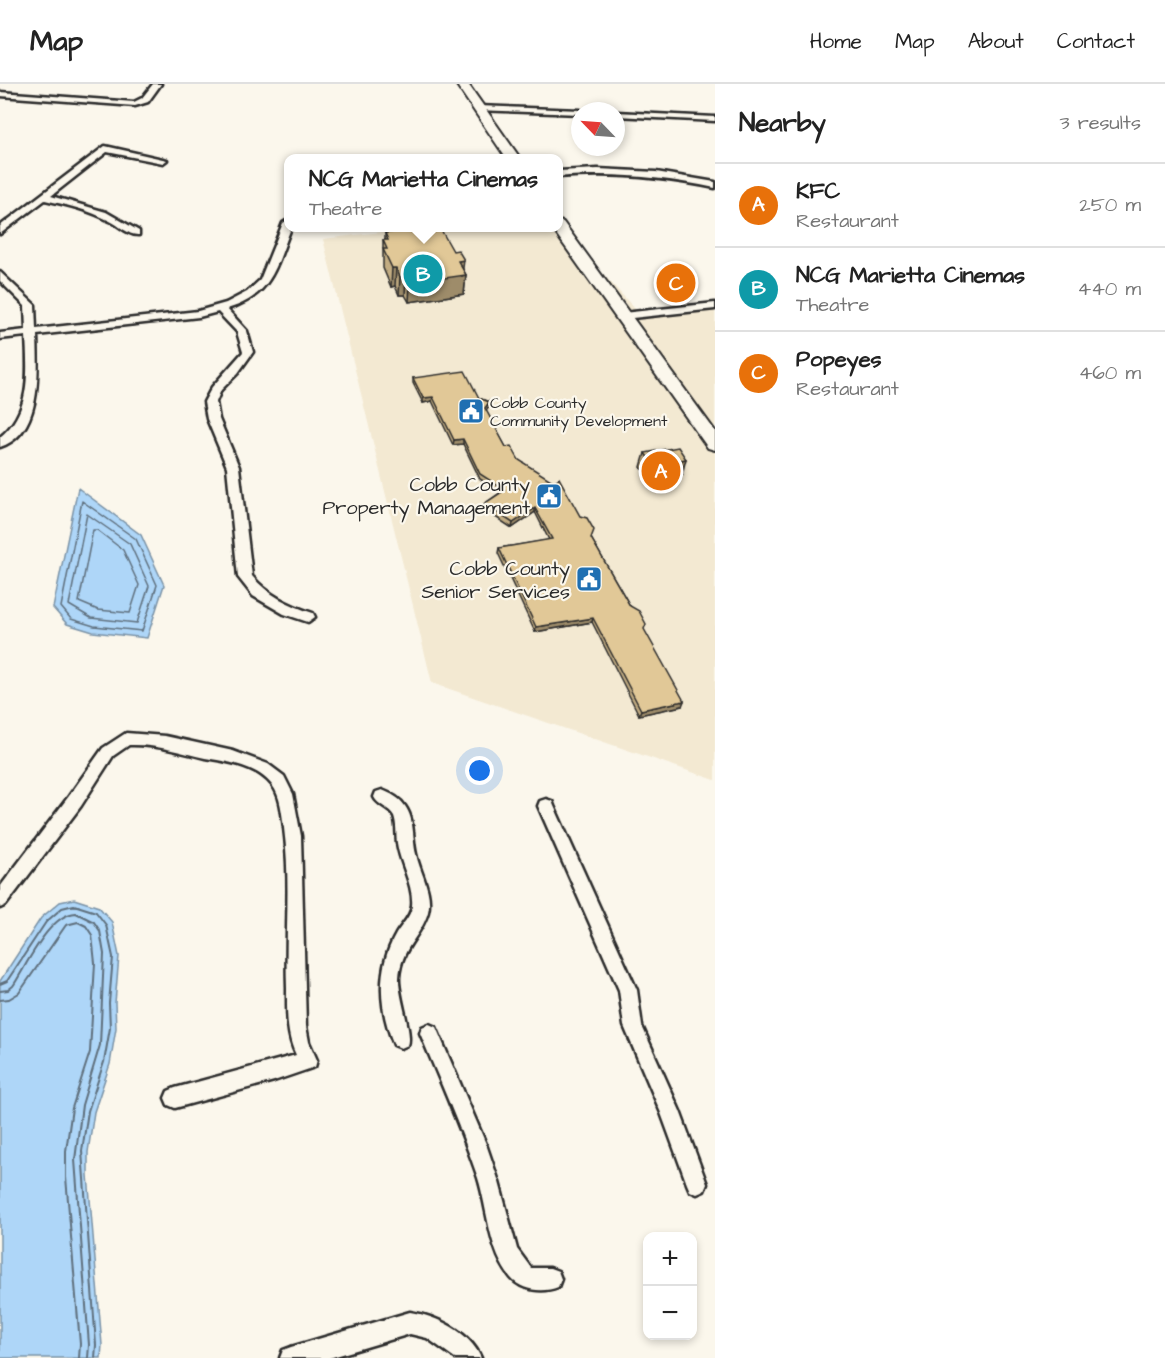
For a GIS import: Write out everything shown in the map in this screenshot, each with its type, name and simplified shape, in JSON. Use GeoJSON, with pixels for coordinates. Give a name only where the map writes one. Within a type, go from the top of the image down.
{"type":"FeatureCollection","features":[{"type":"Feature","properties":{"kind":"main road"},"geometry":{"type":"LineString","coordinates":[[462,84],[510,154]]}},
{"type":"Feature","properties":{"kind":"main road"},"geometry":{"type":"LineString","coordinates":[[563,232],[715,444]]}},
{"type":"Feature","properties":{"kind":"street"},"geometry":{"type":"LineString","coordinates":[[0,94],[135,104],[145,100],[157,84]]}},
{"type":"Feature","properties":{"kind":"street"},"geometry":{"type":"LineString","coordinates":[[478,108],[571,112]]}},
{"type":"Feature","properties":{"kind":"street"},"geometry":{"type":"LineString","coordinates":[[625,114],[715,119]]}},
{"type":"Feature","properties":{"kind":"street"},"geometry":{"type":"LineString","coordinates":[[0,231],[105,149],[163,160]]}},
{"type":"Feature","properties":{"kind":"street"},"geometry":{"type":"LineString","coordinates":[[563,174],[636,171],[664,174],[715,185]]}},
{"type":"Feature","properties":{"kind":"street"},"geometry":{"type":"LineString","coordinates":[[43,197],[117,218],[136,233]]}},
{"type":"Feature","properties":{"kind":"street"},"geometry":{"type":"LineString","coordinates":[[0,336],[199,314],[220,308],[251,294],[265,281],[284,232]]}},
{"type":"Feature","properties":{"kind":"street"},"geometry":{"type":"LineString","coordinates":[[0,275],[30,305],[31,333],[31,388],[28,410],[21,423],[0,443]]}},
{"type":"Feature","properties":{"kind":"street"},"geometry":{"type":"LineString","coordinates":[[623,316],[715,306]]}},
{"type":"Feature","properties":{"kind":"street"},"geometry":{"type":"LineString","coordinates":[[220,308],[242,331],[248,352],[216,389],[210,402],[213,419],[233,467],[244,577],[258,593],[289,610],[308,616]]}},
{"type":"Feature","properties":{"kind":"street"},"geometry":{"type":"LineString","coordinates":[[0,900],[108,752],[126,739],[163,742],[228,756],[268,773],[279,782],[291,818],[295,893],[294,948],[297,1026],[300,1043],[308,1060],[175,1098]]}},
{"type":"Feature","properties":{"kind":"street"},"geometry":{"type":"LineString","coordinates":[[382,797],[400,813],[406,850],[420,894],[418,917],[408,929],[392,959],[391,995],[401,1039]]}},
{"type":"Feature","properties":{"kind":"street"},"geometry":{"type":"LineString","coordinates":[[546,806],[628,990],[633,1026],[670,1111],[697,1184]]}},
{"type":"Feature","properties":{"kind":"street"},"geometry":{"type":"LineString","coordinates":[[429,1033],[449,1076],[489,1183],[511,1260],[519,1272],[533,1281],[550,1279]]}},
{"type":"Feature","properties":{"kind":"street"},"geometry":{"type":"LineString","coordinates":[[291,1358],[410,1323],[424,1324],[462,1347],[470,1358]]}},
{"type":"Feature","properties":{"kind":"shaded area"},"geometry":{"type":"Polygon","coordinates":[[[563,222],[584,253],[635,309],[657,310],[715,305],[715,780],[432,683],[323,239],[382,232],[563,232],[563,222]]]}},
{"type":"Feature","properties":{"kind":"water"},"geometry":{"type":"Polygon","coordinates":[[[78,488],[141,535],[164,585],[147,638],[93,632],[67,624],[53,608],[78,488]]]}},
{"type":"Feature","properties":{"kind":"water"},"geometry":{"type":"Polygon","coordinates":[[[74,899],[99,907],[112,922],[119,956],[115,1003],[116,1028],[110,1064],[94,1112],[88,1152],[102,1345],[101,1358],[0,1358],[0,981],[41,918],[60,902],[74,899]]]}},
{"type":"Feature","properties":{"kind":"building"},"geometry":{"type":"Polygon","coordinates":[[[442,232],[453,251],[458,250],[464,260],[458,261],[466,275],[410,283],[406,276],[400,277],[396,268],[392,268],[383,249],[387,249],[383,240],[388,240],[385,233],[442,232]]]}},
{"type":"Feature","properties":{"kind":"building"},"geometry":{"type":"Polygon","coordinates":[[[465,371],[479,398],[489,402],[485,408],[506,447],[511,446],[519,460],[554,482],[559,478],[580,516],[587,518],[594,530],[591,538],[630,606],[639,611],[646,624],[644,629],[684,701],[641,710],[593,618],[536,627],[499,548],[552,539],[535,508],[513,523],[484,504],[505,490],[480,474],[463,439],[454,440],[433,397],[423,398],[413,378],[465,371]]]}},
{"type":"Feature","properties":{"kind":"building"},"geometry":{"type":"Polygon","coordinates":[[[678,447],[686,459],[653,465],[645,453],[678,447]]]}},
{"type":"Feature","properties":{"kind":"place","name":"NCG Marietta Cinemas"},"geometry":{"type":"Point","coordinates":[423,274]}},
{"type":"Feature","properties":{"kind":"place","name":"Popeyes"},"geometry":{"type":"Point","coordinates":[676,283]}},
{"type":"Feature","properties":{"kind":"place","name":"Cobb County Community Development"},"geometry":{"type":"Point","coordinates":[471,411]}},
{"type":"Feature","properties":{"kind":"place","name":"KFC"},"geometry":{"type":"Point","coordinates":[661,471]}},
{"type":"Feature","properties":{"kind":"place","name":"Cobb County Property Management"},"geometry":{"type":"Point","coordinates":[549,496]}},
{"type":"Feature","properties":{"kind":"place","name":"Cobb County Senior Services"},"geometry":{"type":"Point","coordinates":[589,579]}}]}
